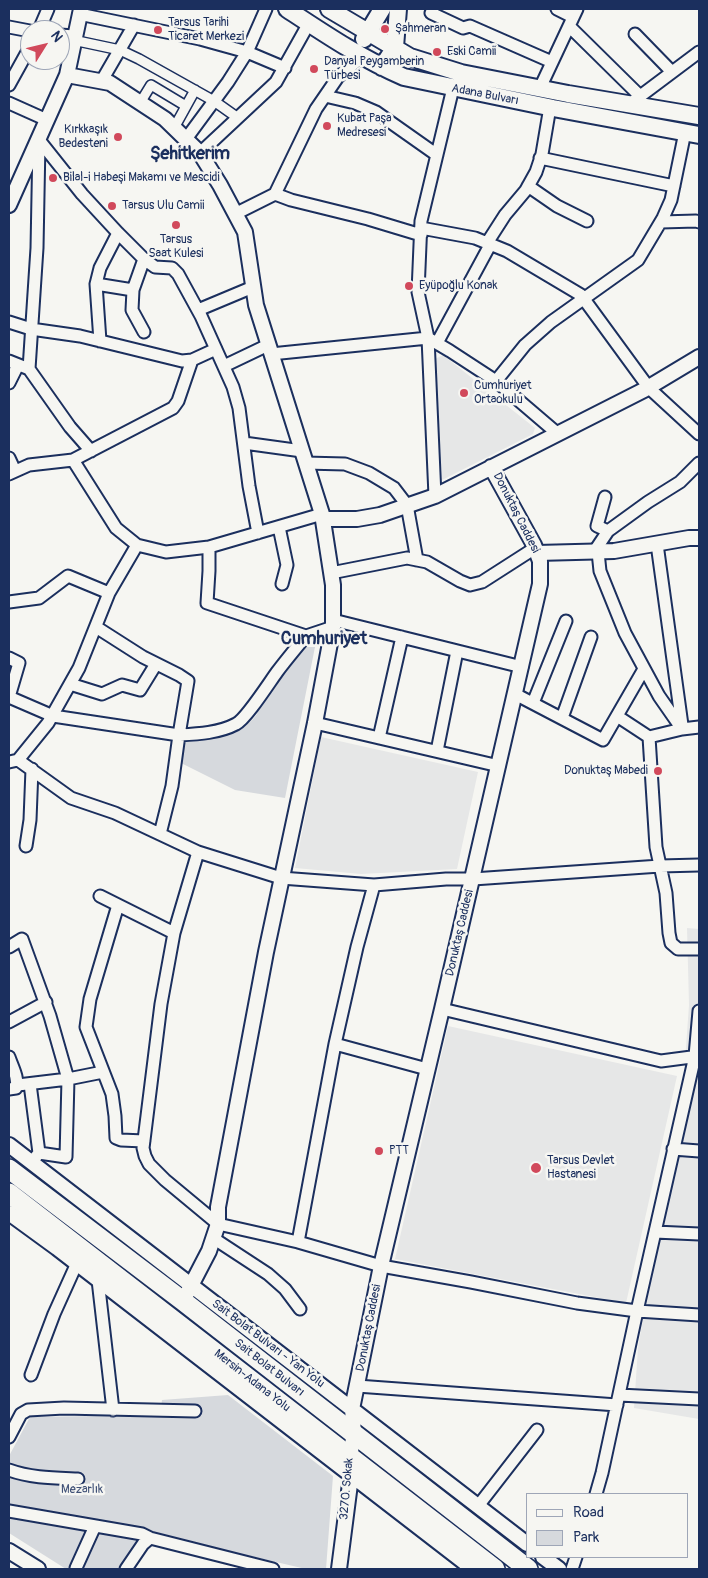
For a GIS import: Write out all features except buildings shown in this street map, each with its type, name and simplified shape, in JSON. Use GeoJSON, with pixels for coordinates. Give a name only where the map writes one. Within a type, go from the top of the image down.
{"type":"FeatureCollection","features":[{"type":"Feature","properties":{"kind":"highway","name":"Sait Bolat Bulvarı"},"geometry":{"type":"LineString","coordinates":[[9,1169],[187,1294],[354,1433],[528,1569]]}},
{"type":"Feature","properties":{"kind":"highway","name":"Mersin-Adana Yolu"},"geometry":{"type":"LineString","coordinates":[[9,1193],[495,1569]]}},
{"type":"Feature","properties":{"kind":"main road","name":"Adana Bulvarı"},"geometry":{"type":"LineString","coordinates":[[287,9],[382,68],[404,77],[550,107],[692,133]]}},
{"type":"Feature","properties":{"kind":"main road","name":"Adana Bulvarı"},"geometry":{"type":"LineString","coordinates":[[329,9],[410,57],[461,74],[540,88],[634,100],[699,116]]}},
{"type":"Feature","properties":{"kind":"main road"},"geometry":{"type":"LineString","coordinates":[[360,54],[368,31],[382,9]]}},
{"type":"Feature","properties":{"kind":"main road"},"geometry":{"type":"LineString","coordinates":[[382,68],[395,47],[398,9]]}},
{"type":"Feature","properties":{"kind":"street"},"geometry":{"type":"LineString","coordinates":[[186,140],[247,52],[266,9]]}},
{"type":"Feature","properties":{"kind":"street"},"geometry":{"type":"LineString","coordinates":[[557,9],[573,17],[634,100],[699,52]]}},
{"type":"Feature","properties":{"kind":"street"},"geometry":{"type":"LineString","coordinates":[[70,35],[80,11],[247,52],[285,68]]}},
{"type":"Feature","properties":{"kind":"street"},"geometry":{"type":"LineString","coordinates":[[431,13],[462,28],[470,26],[552,62]]}},
{"type":"Feature","properties":{"kind":"street"},"geometry":{"type":"LineString","coordinates":[[540,88],[573,17]]}},
{"type":"Feature","properties":{"kind":"street"},"geometry":{"type":"LineString","coordinates":[[200,153],[276,82],[309,23]]}},
{"type":"Feature","properties":{"kind":"street"},"geometry":{"type":"LineString","coordinates":[[101,82],[134,25]]}},
{"type":"Feature","properties":{"kind":"street"},"geometry":{"type":"LineString","coordinates":[[634,34],[672,72]]}},
{"type":"Feature","properties":{"kind":"street"},"geometry":{"type":"LineString","coordinates":[[70,37],[120,50],[139,59],[214,101],[238,118]]}},
{"type":"Feature","properties":{"kind":"street"},"geometry":{"type":"LineString","coordinates":[[236,214],[275,194],[316,109],[338,77],[360,54]]}},
{"type":"Feature","properties":{"kind":"street"},"geometry":{"type":"LineString","coordinates":[[9,85],[20,65]]}},
{"type":"Feature","properties":{"kind":"street"},"geometry":{"type":"LineString","coordinates":[[9,205],[39,140],[67,75],[67,70]]}},
{"type":"Feature","properties":{"kind":"street"},"geometry":{"type":"LineString","coordinates":[[67,75],[110,83],[165,119],[200,153],[236,214],[245,232],[256,305],[322,517],[331,573],[333,623],[315,723],[281,878],[218,1206],[218,1224],[209,1251],[187,1294]]}},
{"type":"Feature","properties":{"kind":"street"},"geometry":{"type":"LineString","coordinates":[[140,103],[151,85],[186,106]]}},
{"type":"Feature","properties":{"kind":"street"},"geometry":{"type":"LineString","coordinates":[[435,496],[433,340],[418,292],[422,221],[453,88]]}},
{"type":"Feature","properties":{"kind":"street"},"geometry":{"type":"LineString","coordinates":[[174,128],[195,90]]}},
{"type":"Feature","properties":{"kind":"street"},"geometry":{"type":"LineString","coordinates":[[325,96],[355,103],[376,112],[437,155]]}},
{"type":"Feature","properties":{"kind":"street"},"geometry":{"type":"LineString","coordinates":[[9,103],[47,120]]}},
{"type":"Feature","properties":{"kind":"street"},"geometry":{"type":"LineString","coordinates":[[433,340],[505,215],[528,186],[536,172],[550,107]]}},
{"type":"Feature","properties":{"kind":"street"},"geometry":{"type":"LineString","coordinates":[[496,381],[525,345],[551,322],[638,260],[661,222],[671,200],[692,133]]}},
{"type":"Feature","properties":{"kind":"street"},"geometry":{"type":"LineString","coordinates":[[39,140],[82,194],[118,234],[155,267],[172,268],[178,274],[198,310],[233,387],[239,408],[249,486],[258,533]]}},
{"type":"Feature","properties":{"kind":"street"},"geometry":{"type":"LineString","coordinates":[[9,383],[19,365],[31,329],[37,248],[39,140]]}},
{"type":"Feature","properties":{"kind":"street"},"geometry":{"type":"LineString","coordinates":[[540,158],[674,186]]}},
{"type":"Feature","properties":{"kind":"street"},"geometry":{"type":"LineString","coordinates":[[528,186],[557,206],[587,221]]}},
{"type":"Feature","properties":{"kind":"street"},"geometry":{"type":"LineString","coordinates":[[275,194],[291,200],[421,232],[475,238],[507,251],[581,295],[649,388],[699,434]]}},
{"type":"Feature","properties":{"kind":"street"},"geometry":{"type":"LineString","coordinates":[[661,222],[699,222]]}},
{"type":"Feature","properties":{"kind":"street"},"geometry":{"type":"LineString","coordinates":[[100,341],[96,284],[100,268],[118,234]]}},
{"type":"Feature","properties":{"kind":"street"},"geometry":{"type":"LineString","coordinates":[[144,259],[133,290],[132,310],[144,332]]}},
{"type":"Feature","properties":{"kind":"street"},"geometry":{"type":"LineString","coordinates":[[96,284],[133,290]]}},
{"type":"Feature","properties":{"kind":"street"},"geometry":{"type":"LineString","coordinates":[[198,310],[254,287]]}},
{"type":"Feature","properties":{"kind":"street"},"geometry":{"type":"LineString","coordinates":[[9,322],[31,329],[80,336],[182,361],[192,360],[216,349]]}},
{"type":"Feature","properties":{"kind":"street"},"geometry":{"type":"LineString","coordinates":[[224,366],[270,350],[433,340],[496,381],[558,434]]}},
{"type":"Feature","properties":{"kind":"street"},"geometry":{"type":"LineString","coordinates":[[73,460],[116,528],[137,545],[166,552],[208,548],[278,527],[322,517],[357,519],[380,515],[407,504],[435,496],[649,388],[699,357]]}},
{"type":"Feature","properties":{"kind":"street"},"geometry":{"type":"LineString","coordinates":[[9,458],[12,472],[29,465],[73,460],[173,408],[178,401],[192,360]]}},
{"type":"Feature","properties":{"kind":"street"},"geometry":{"type":"LineString","coordinates":[[19,365],[91,451]]}},
{"type":"Feature","properties":{"kind":"street"},"geometry":{"type":"LineString","coordinates":[[244,443],[304,457],[346,464],[369,473],[394,488],[407,504],[417,560]]}},
{"type":"Feature","properties":{"kind":"street"},"geometry":{"type":"LineString","coordinates":[[682,729],[660,696],[625,633],[600,571],[596,552],[608,531],[680,482],[699,463]]}},
{"type":"Feature","properties":{"kind":"street","name":"Donuktaş Caddesi"},"geometry":{"type":"LineString","coordinates":[[352,1409],[381,1266],[473,879],[540,584],[540,561],[536,550],[492,467]]}},
{"type":"Feature","properties":{"kind":"street"},"geometry":{"type":"LineString","coordinates":[[605,497],[597,526],[608,531]]}},
{"type":"Feature","properties":{"kind":"street"},"geometry":{"type":"LineString","coordinates":[[278,527],[287,565],[282,584]]}},
{"type":"Feature","properties":{"kind":"street"},"geometry":{"type":"LineString","coordinates":[[331,573],[406,558],[427,562],[470,585],[482,582],[536,550],[596,552],[699,541]]}},
{"type":"Feature","properties":{"kind":"street"},"geometry":{"type":"LineString","coordinates":[[657,544],[682,729]]}},
{"type":"Feature","properties":{"kind":"street"},"geometry":{"type":"LineString","coordinates":[[137,545],[109,594],[79,668],[53,716],[13,761],[32,769],[71,798],[115,813],[198,852],[281,878],[374,885],[446,879],[699,865]]}},
{"type":"Feature","properties":{"kind":"street"},"geometry":{"type":"LineString","coordinates":[[208,548],[207,603],[306,636]]}},
{"type":"Feature","properties":{"kind":"street"},"geometry":{"type":"LineString","coordinates":[[9,602],[39,598],[68,576],[109,594]]}},
{"type":"Feature","properties":{"kind":"street"},"geometry":{"type":"LineString","coordinates":[[532,703],[566,621]]}},
{"type":"Feature","properties":{"kind":"street"},"geometry":{"type":"LineString","coordinates":[[9,658],[19,663],[9,696],[53,716],[179,735],[211,732],[238,724],[306,636],[333,623],[402,637],[522,667]]}},
{"type":"Feature","properties":{"kind":"street"},"geometry":{"type":"LineString","coordinates":[[96,627],[156,664],[188,681],[172,786],[160,834]]}},
{"type":"Feature","properties":{"kind":"street"},"geometry":{"type":"LineString","coordinates":[[379,738],[402,637]]}},
{"type":"Feature","properties":{"kind":"street"},"geometry":{"type":"LineString","coordinates":[[562,718],[591,637]]}},
{"type":"Feature","properties":{"kind":"street"},"geometry":{"type":"LineString","coordinates":[[437,751],[457,651]]}},
{"type":"Feature","properties":{"kind":"street"},"geometry":{"type":"LineString","coordinates":[[70,684],[102,694],[122,685],[140,690],[156,664]]}},
{"type":"Feature","properties":{"kind":"street"},"geometry":{"type":"LineString","coordinates":[[516,694],[603,740],[644,669]]}},
{"type":"Feature","properties":{"kind":"street"},"geometry":{"type":"LineString","coordinates":[[617,716],[649,737],[699,727]]}},
{"type":"Feature","properties":{"kind":"street"},"geometry":{"type":"LineString","coordinates":[[315,723],[499,766]]}},
{"type":"Feature","properties":{"kind":"street"},"geometry":{"type":"LineString","coordinates":[[649,737],[656,847],[666,893],[671,943],[678,949],[699,949]]}},
{"type":"Feature","properties":{"kind":"street"},"geometry":{"type":"LineString","coordinates":[[26,846],[30,820],[32,769]]}},
{"type":"Feature","properties":{"kind":"street"},"geometry":{"type":"LineString","coordinates":[[198,852],[174,933],[162,1004],[143,1148],[149,1164],[165,1180],[218,1224],[298,1242],[381,1266],[577,1303],[637,1311],[699,1315]]}},
{"type":"Feature","properties":{"kind":"street"},"geometry":{"type":"LineString","coordinates":[[298,1242],[335,1044],[357,947],[374,885]]}},
{"type":"Feature","properties":{"kind":"street"},"geometry":{"type":"LineString","coordinates":[[100,896],[174,933]]}},
{"type":"Feature","properties":{"kind":"street"},"geometry":{"type":"LineString","coordinates":[[118,905],[90,999],[86,1026],[112,1094],[116,1116],[116,1138],[144,1141]]}},
{"type":"Feature","properties":{"kind":"street"},"geometry":{"type":"LineString","coordinates":[[9,947],[22,939],[46,1002],[68,1079],[66,1157],[35,1157],[30,1084]]}},
{"type":"Feature","properties":{"kind":"street"},"geometry":{"type":"LineString","coordinates":[[9,1022],[46,1002]]}},
{"type":"Feature","properties":{"kind":"street"},"geometry":{"type":"LineString","coordinates":[[442,1009],[661,1061],[697,1056]]}},
{"type":"Feature","properties":{"kind":"street"},"geometry":{"type":"LineString","coordinates":[[596,1493],[673,1149],[697,1056],[699,1011]]}},
{"type":"Feature","properties":{"kind":"street"},"geometry":{"type":"LineString","coordinates":[[335,1044],[427,1069]]}},
{"type":"Feature","properties":{"kind":"street"},"geometry":{"type":"LineString","coordinates":[[9,1057],[17,1078],[13,1087]]}},
{"type":"Feature","properties":{"kind":"street"},"geometry":{"type":"LineString","coordinates":[[13,1087],[103,1072]]}},
{"type":"Feature","properties":{"kind":"street","name":"Sait Bolat Bulvarı - Yan Yolu"},"geometry":{"type":"LineString","coordinates":[[9,1145],[35,1157],[187,1294],[352,1409],[526,1543]]}},
{"type":"Feature","properties":{"kind":"street"},"geometry":{"type":"LineString","coordinates":[[673,1149],[699,1151]]}},
{"type":"Feature","properties":{"kind":"street"},"geometry":{"type":"LineString","coordinates":[[9,1213],[473,1569]]}},
{"type":"Feature","properties":{"kind":"street"},"geometry":{"type":"LineString","coordinates":[[655,1232],[699,1234]]}},
{"type":"Feature","properties":{"kind":"street"},"geometry":{"type":"LineString","coordinates":[[213,1238],[268,1274],[285,1289],[300,1309]]}},
{"type":"Feature","properties":{"kind":"street"},"geometry":{"type":"LineString","coordinates":[[31,1375],[54,1314],[77,1264]]}},
{"type":"Feature","properties":{"kind":"street"},"geometry":{"type":"LineString","coordinates":[[98,1280],[113,1410]]}},
{"type":"Feature","properties":{"kind":"street"},"geometry":{"type":"LineString","coordinates":[[357,1386],[618,1400],[699,1399]]}},
{"type":"Feature","properties":{"kind":"street"},"geometry":{"type":"LineString","coordinates":[[9,1437],[21,1414],[28,1410],[64,1408],[195,1412]]}},
{"type":"Feature","properties":{"kind":"street","name":"3270. Sokak"},"geometry":{"type":"LineString","coordinates":[[338,1569],[351,1476],[350,1457],[354,1433],[352,1409]]}},
{"type":"Feature","properties":{"kind":"street"},"geometry":{"type":"LineString","coordinates":[[478,1506],[537,1430]]}},
{"type":"Feature","properties":{"kind":"street"},"geometry":{"type":"LineString","coordinates":[[9,1470],[23,1475],[45,1478],[78,1479]]}},
{"type":"Feature","properties":{"kind":"street"},"geometry":{"type":"LineString","coordinates":[[9,1510],[142,1534],[150,1538],[272,1569]]}},
{"type":"Feature","properties":{"kind":"street"},"geometry":{"type":"LineString","coordinates":[[76,1568],[95,1526]]}},
{"type":"Feature","properties":{"kind":"street"},"geometry":{"type":"LineString","coordinates":[[126,1569],[143,1544],[150,1538]]}},
{"type":"Feature","properties":{"kind":"street"},"geometry":{"type":"LineString","coordinates":[[9,1551],[38,1569]]}},
{"type":"Feature","properties":{"kind":"street"},"geometry":{"type":"LineString","coordinates":[[543,1558],[559,1569]]}},
{"type":"Feature","properties":{"kind":"shaded area","name":"Cumhuriyet Ortaokulu"},"geometry":{"type":"Polygon","coordinates":[[[443,355],[535,428],[533,434],[442,480],[435,359],[443,355]]]}},
{"type":"Feature","properties":{"kind":"shaded area"},"geometry":{"type":"Polygon","coordinates":[[[321,737],[478,772],[457,869],[361,874],[295,868],[321,737]]]}},
{"type":"Feature","properties":{"kind":"shaded area"},"geometry":{"type":"Polygon","coordinates":[[[687,928],[699,929],[699,1419],[634,1408],[638,1348],[684,1075],[689,1005],[687,928]]]}},
{"type":"Feature","properties":{"kind":"shaded area","name":"Tarsus Devlet Hastanesi"},"geometry":{"type":"Polygon","coordinates":[[[448,1026],[677,1076],[626,1303],[395,1259],[448,1026]]]}},
{"type":"Feature","properties":{"kind":"green space"},"geometry":{"type":"Polygon","coordinates":[[[306,647],[315,647],[285,798],[235,790],[179,762],[182,743],[185,741],[225,734],[251,721],[283,670],[306,647]]]}},
{"type":"Feature","properties":{"kind":"green space","name":"Mezarlık"},"geometry":{"type":"Polygon","coordinates":[[[228,1395],[333,1476],[326,1569],[306,1569],[143,1531],[118,1569],[66,1569],[9,1533],[9,1456],[30,1417],[160,1415],[162,1400],[228,1395]]]}},
{"type":"Feature","properties":{"kind":"place","name":"Şahmeran"},"geometry":{"type":"Point","coordinates":[385,29]}},
{"type":"Feature","properties":{"kind":"place","name":"Tarsus Tarihi Ticaret Merkezi"},"geometry":{"type":"Point","coordinates":[158,30]}},
{"type":"Feature","properties":{"kind":"place","name":"Eski Camii"},"geometry":{"type":"Point","coordinates":[437,52]}},
{"type":"Feature","properties":{"kind":"place","name":"Danyal Peygamberin Türbesi"},"geometry":{"type":"Point","coordinates":[314,69]}},
{"type":"Feature","properties":{"kind":"place","name":"Kubat Paşa Medresesi"},"geometry":{"type":"Point","coordinates":[327,126]}},
{"type":"Feature","properties":{"kind":"place","name":"Kırkkaşık Bedesteni"},"geometry":{"type":"Point","coordinates":[118,137]}},
{"type":"Feature","properties":{"kind":"place","name":"Bilal-i Habeşi Makamı ve Mescidi"},"geometry":{"type":"Point","coordinates":[53,178]}},
{"type":"Feature","properties":{"kind":"place","name":"Tarsus Ulu Camii"},"geometry":{"type":"Point","coordinates":[112,206]}},
{"type":"Feature","properties":{"kind":"place","name":"Tarsus Saat Kulesi"},"geometry":{"type":"Point","coordinates":[176,225]}},
{"type":"Feature","properties":{"kind":"place","name":"Eyüpoğlu Konak"},"geometry":{"type":"Point","coordinates":[409,286]}},
{"type":"Feature","properties":{"kind":"place","name":"Cumhuriyet Ortaokulu"},"geometry":{"type":"Point","coordinates":[464,393]}},
{"type":"Feature","properties":{"kind":"place","name":"Donuktaş Mabedi"},"geometry":{"type":"Point","coordinates":[658,771]}},
{"type":"Feature","properties":{"kind":"place","name":"PTT"},"geometry":{"type":"Point","coordinates":[379,1151]}},
{"type":"Feature","properties":{"kind":"place","name":"Tarsus Devlet Hastanesi"},"geometry":{"type":"Point","coordinates":[536,1168]}},
{"type":"Feature","properties":{"kind":"district","name":"Şehitkerim"},"geometry":{"type":"Point","coordinates":[190,154]}},
{"type":"Feature","properties":{"kind":"district","name":"Cumhuriyet"},"geometry":{"type":"Point","coordinates":[324,639]}}]}
